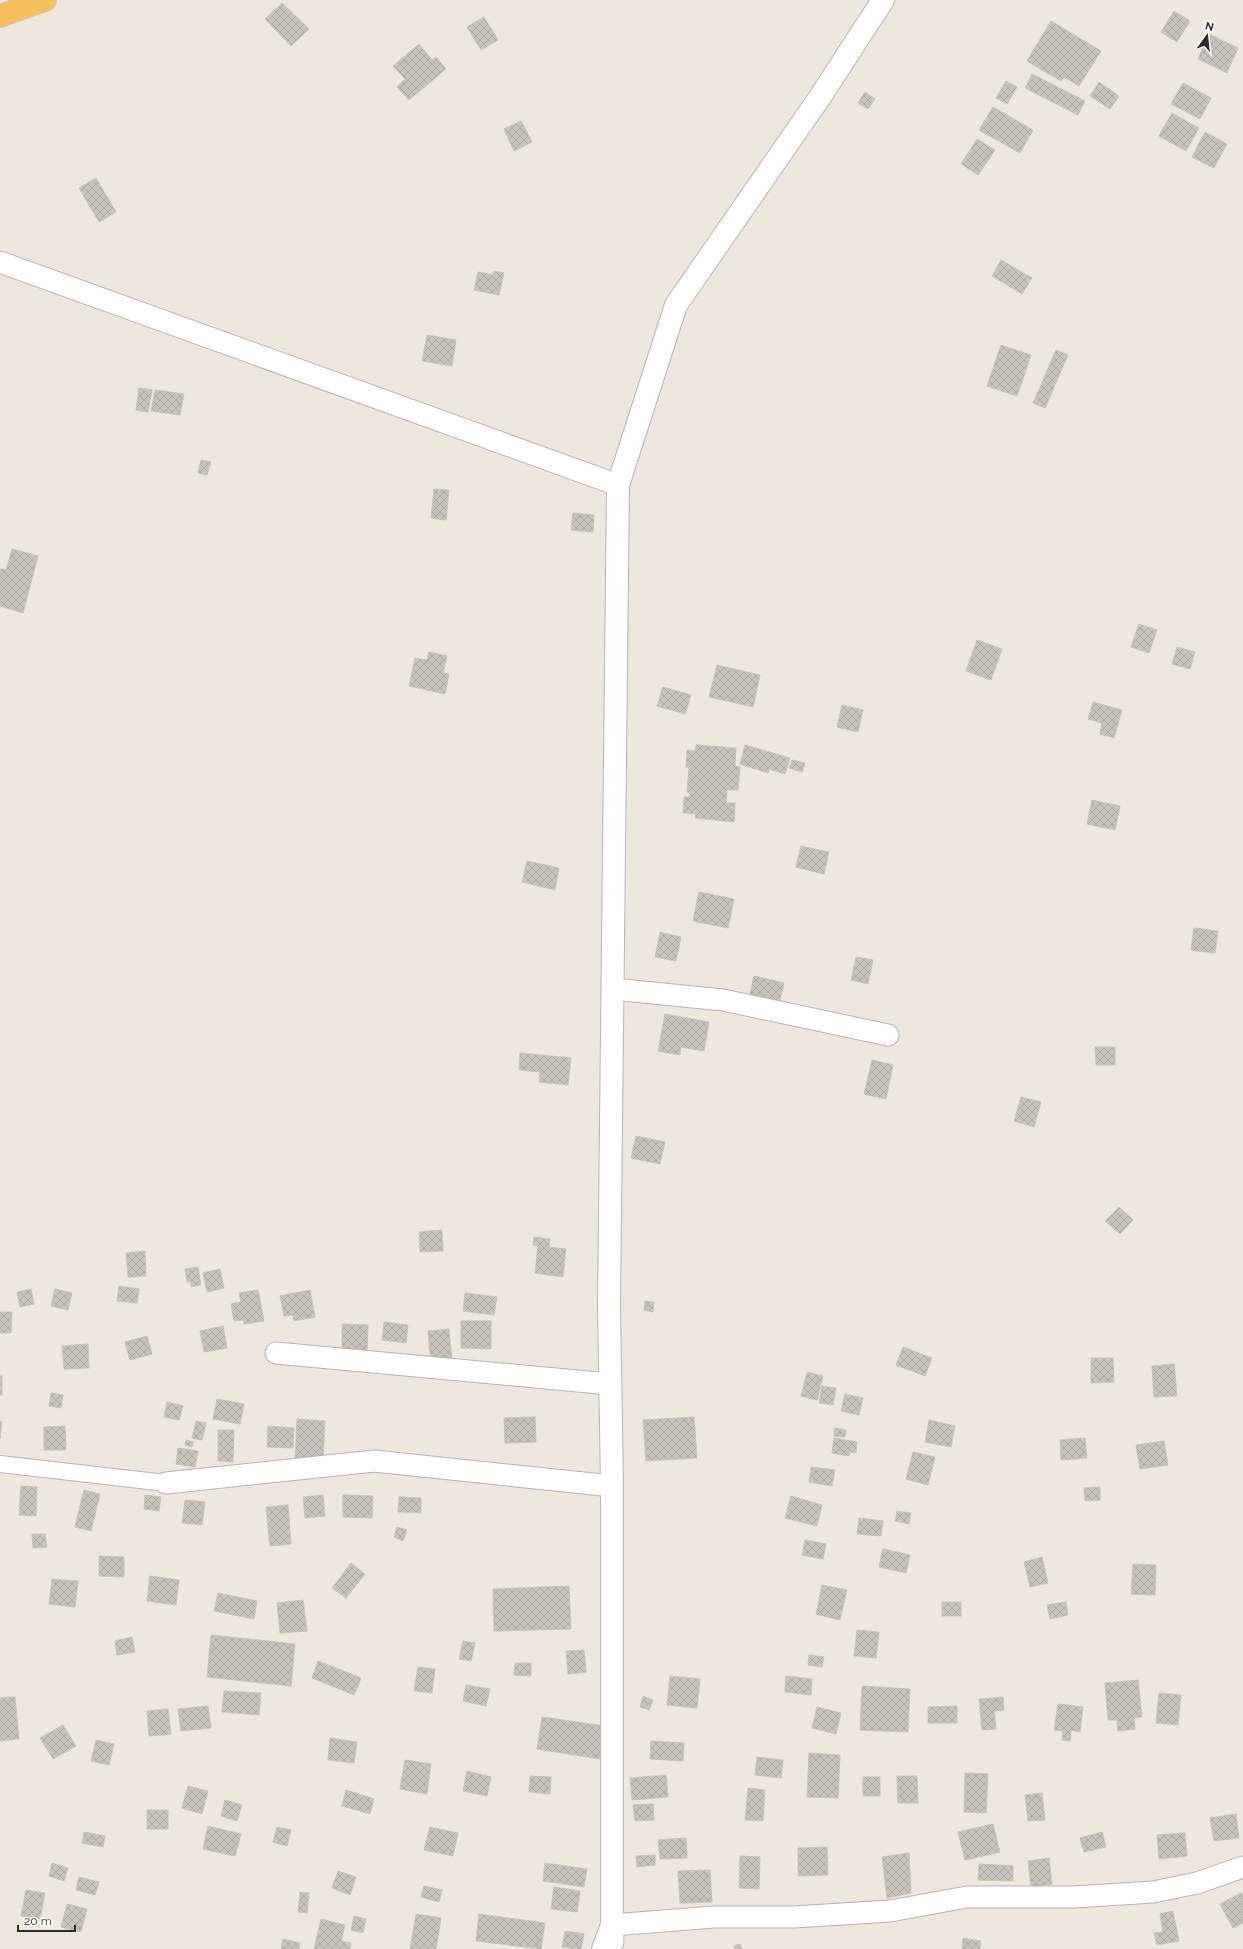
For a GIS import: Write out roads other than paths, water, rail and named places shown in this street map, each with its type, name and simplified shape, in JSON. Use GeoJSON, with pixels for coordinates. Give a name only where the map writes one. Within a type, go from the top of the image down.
{"type":"FeatureCollection","features":[{"type":"Feature","properties":{"kind":"highway"},"geometry":{"type":"LineString","coordinates":[[0,16],[45,0]]}},
{"type":"Feature","properties":{"kind":"street"},"geometry":{"type":"LineString","coordinates":[[613,1949],[612,1486],[609,1306],[618,485],[676,305],[820,97],[883,0]]}},
{"type":"Feature","properties":{"kind":"street"},"geometry":{"type":"LineString","coordinates":[[0,262],[618,485]]}},
{"type":"Feature","properties":{"kind":"street"},"geometry":{"type":"LineString","coordinates":[[613,989],[723,1000],[888,1034]]}},
{"type":"Feature","properties":{"kind":"street"},"geometry":{"type":"LineString","coordinates":[[276,1353],[610,1384]]}},
{"type":"Feature","properties":{"kind":"street"},"geometry":{"type":"LineString","coordinates":[[0,1464],[166,1483],[374,1461],[612,1486]]}},
{"type":"Feature","properties":{"kind":"street"},"geometry":{"type":"LineString","coordinates":[[612,1925],[714,1917],[794,1917],[890,1911],[967,1897],[1074,1897],[1153,1892],[1197,1883],[1243,1868]]}},
{"type":"Feature","properties":{"kind":"street"},"geometry":{"type":"LineString","coordinates":[[603,1949],[612,1925]]}}]}
